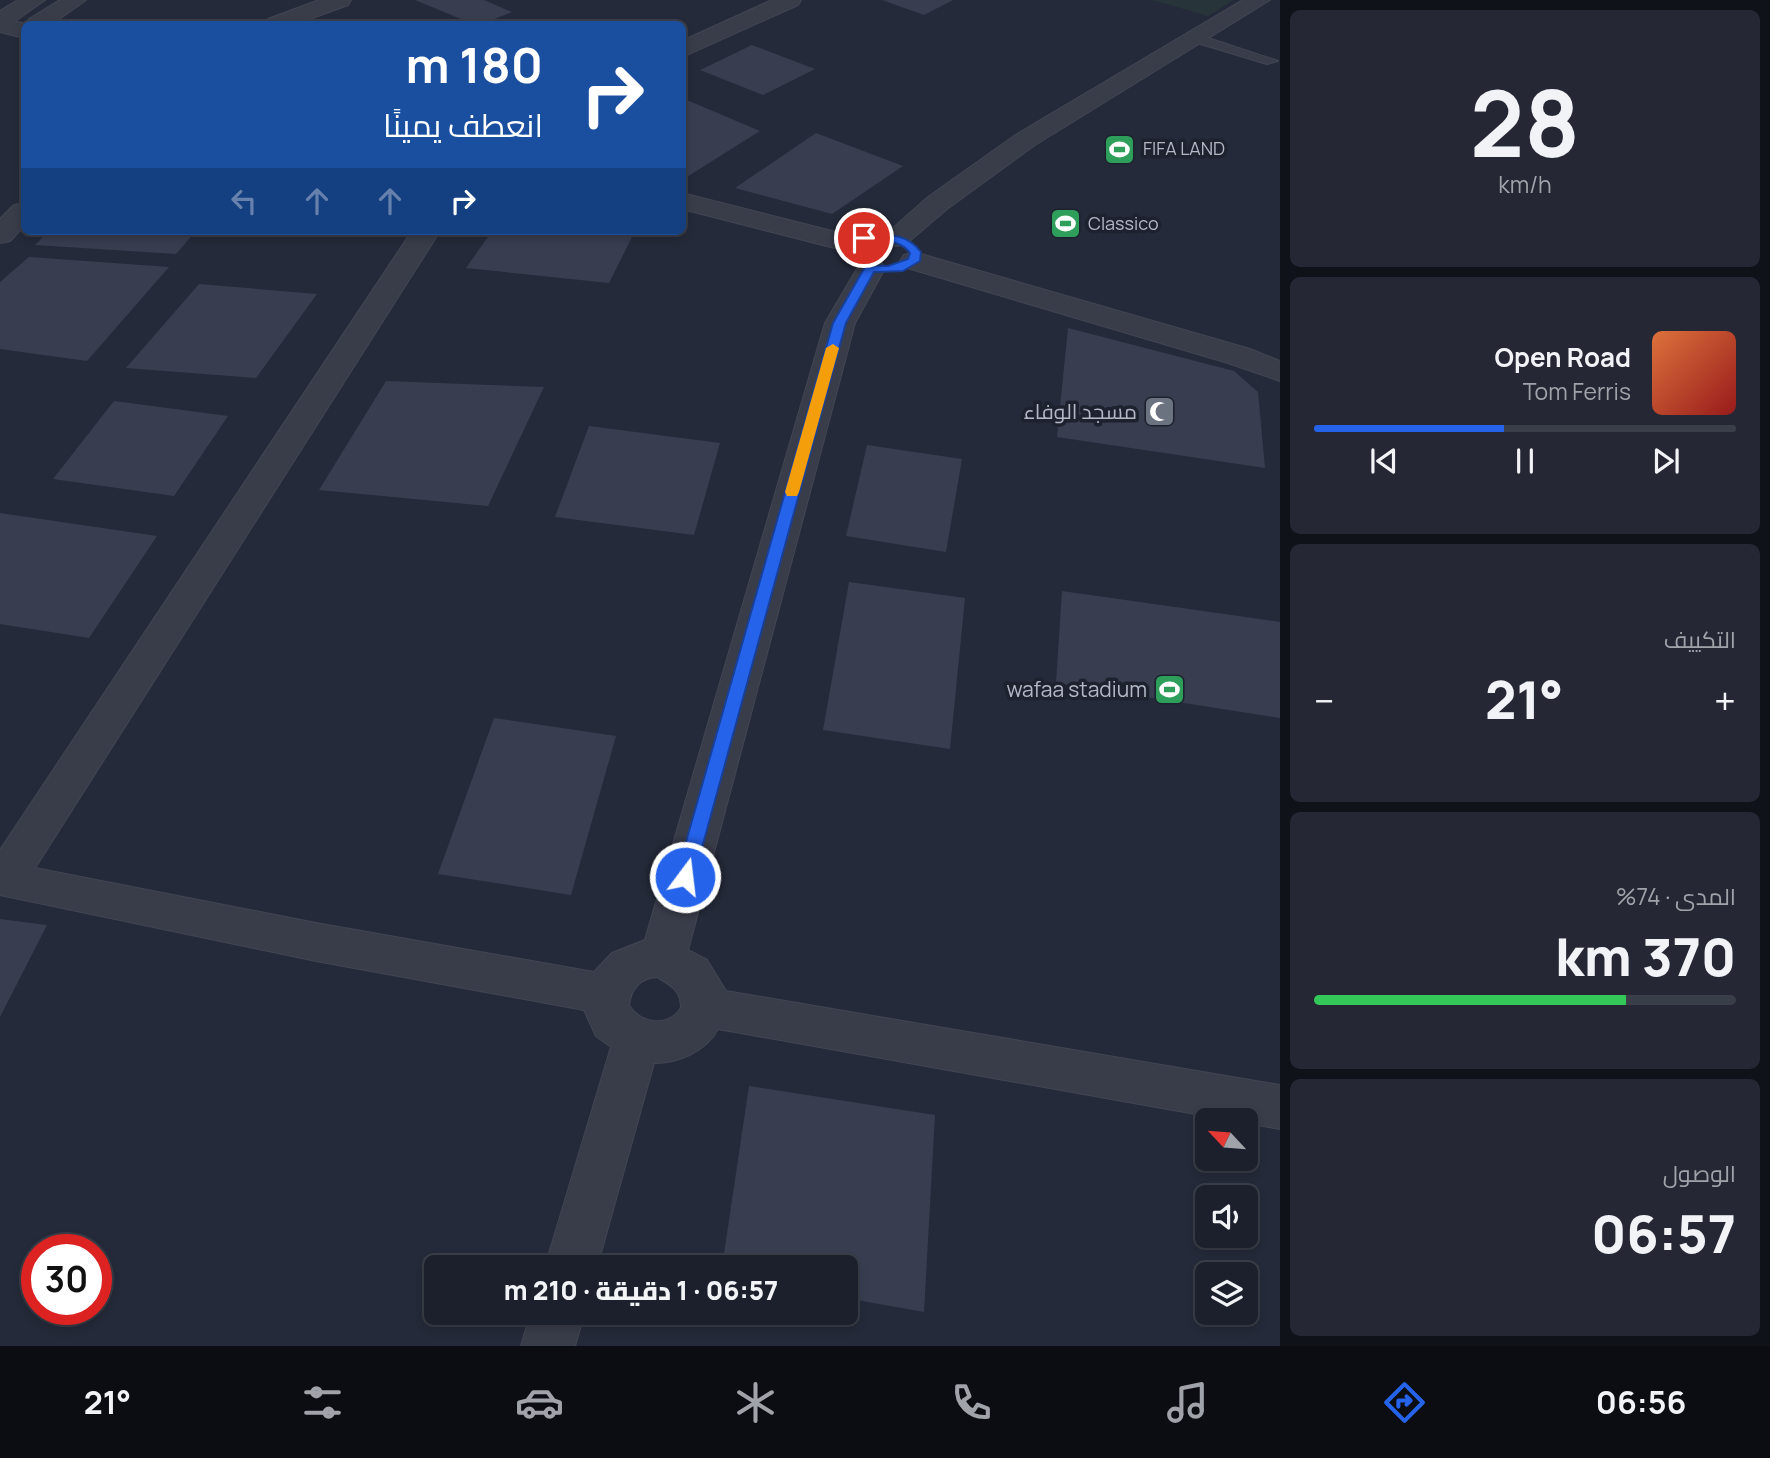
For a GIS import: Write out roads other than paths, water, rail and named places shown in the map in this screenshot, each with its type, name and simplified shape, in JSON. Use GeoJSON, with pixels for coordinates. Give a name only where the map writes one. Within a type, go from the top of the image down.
{"type":"FeatureCollection","features":[{"type":"Feature","properties":{"kind":"street"},"geometry":{"type":"LineString","coordinates":[[0,23],[34,0]]}},
{"type":"Feature","properties":{"kind":"street"},"geometry":{"type":"LineString","coordinates":[[42,21],[75,0]]}},
{"type":"Feature","properties":{"kind":"street"},"geometry":{"type":"LineString","coordinates":[[284,21],[340,0]]}},
{"type":"Feature","properties":{"kind":"street"},"geometry":{"type":"LineString","coordinates":[[686,48],[790,0]]}},
{"type":"Feature","properties":{"kind":"street"},"geometry":{"type":"LineString","coordinates":[[686,202],[862,256],[895,269],[933,204],[980,169],[1259,0]]}},
{"type":"Feature","properties":{"kind":"street"},"geometry":{"type":"LineString","coordinates":[[0,23],[21,31]]}},
{"type":"Feature","properties":{"kind":"street"},"geometry":{"type":"LineString","coordinates":[[0,45],[21,34]]}},
{"type":"Feature","properties":{"kind":"street"},"geometry":{"type":"LineString","coordinates":[[0,235],[21,214]]}},
{"type":"Feature","properties":{"kind":"street"},"geometry":{"type":"LineString","coordinates":[[423,235],[2,879],[316,942],[606,994]]}},
{"type":"Feature","properties":{"kind":"street"},"geometry":{"type":"LineString","coordinates":[[905,249],[1239,356],[1280,372]]}},
{"type":"Feature","properties":{"kind":"street"},"geometry":{"type":"LineString","coordinates":[[663,958],[840,323],[862,256]]}},
{"type":"Feature","properties":{"kind":"street"},"geometry":{"type":"LineString","coordinates":[[663,958],[687,967],[702,985],[706,1007],[696,1027],[675,1041],[648,1044],[624,1034],[608,1016],[606,994],[617,974],[628,967],[638,961],[663,958]]}},
{"type":"Feature","properties":{"kind":"street"},"geometry":{"type":"LineString","coordinates":[[706,1007],[1280,1107]]}},
{"type":"Feature","properties":{"kind":"street"},"geometry":{"type":"LineString","coordinates":[[574,1255],[637,1039]]}},
{"type":"Feature","properties":{"kind":"street"},"geometry":{"type":"LineString","coordinates":[[548,1346],[554,1325]]}},
{"type":"Feature","properties":{"kind":"lane"},"geometry":{"type":"LineString","coordinates":[[1198,39],[1272,61]]}},
{"type":"Feature","properties":{"kind":"place","name":"FIFA LAND"},"geometry":{"type":"Point","coordinates":[1120,149]}},
{"type":"Feature","properties":{"kind":"place","name":"Classico"},"geometry":{"type":"Point","coordinates":[1065,224]}},
{"type":"Feature","properties":{"kind":"place","name":"مسجد الوفاء"},"geometry":{"type":"Point","coordinates":[1160,412]}},
{"type":"Feature","properties":{"kind":"place","name":"wafaa stadium"},"geometry":{"type":"Point","coordinates":[1170,690]}}]}
